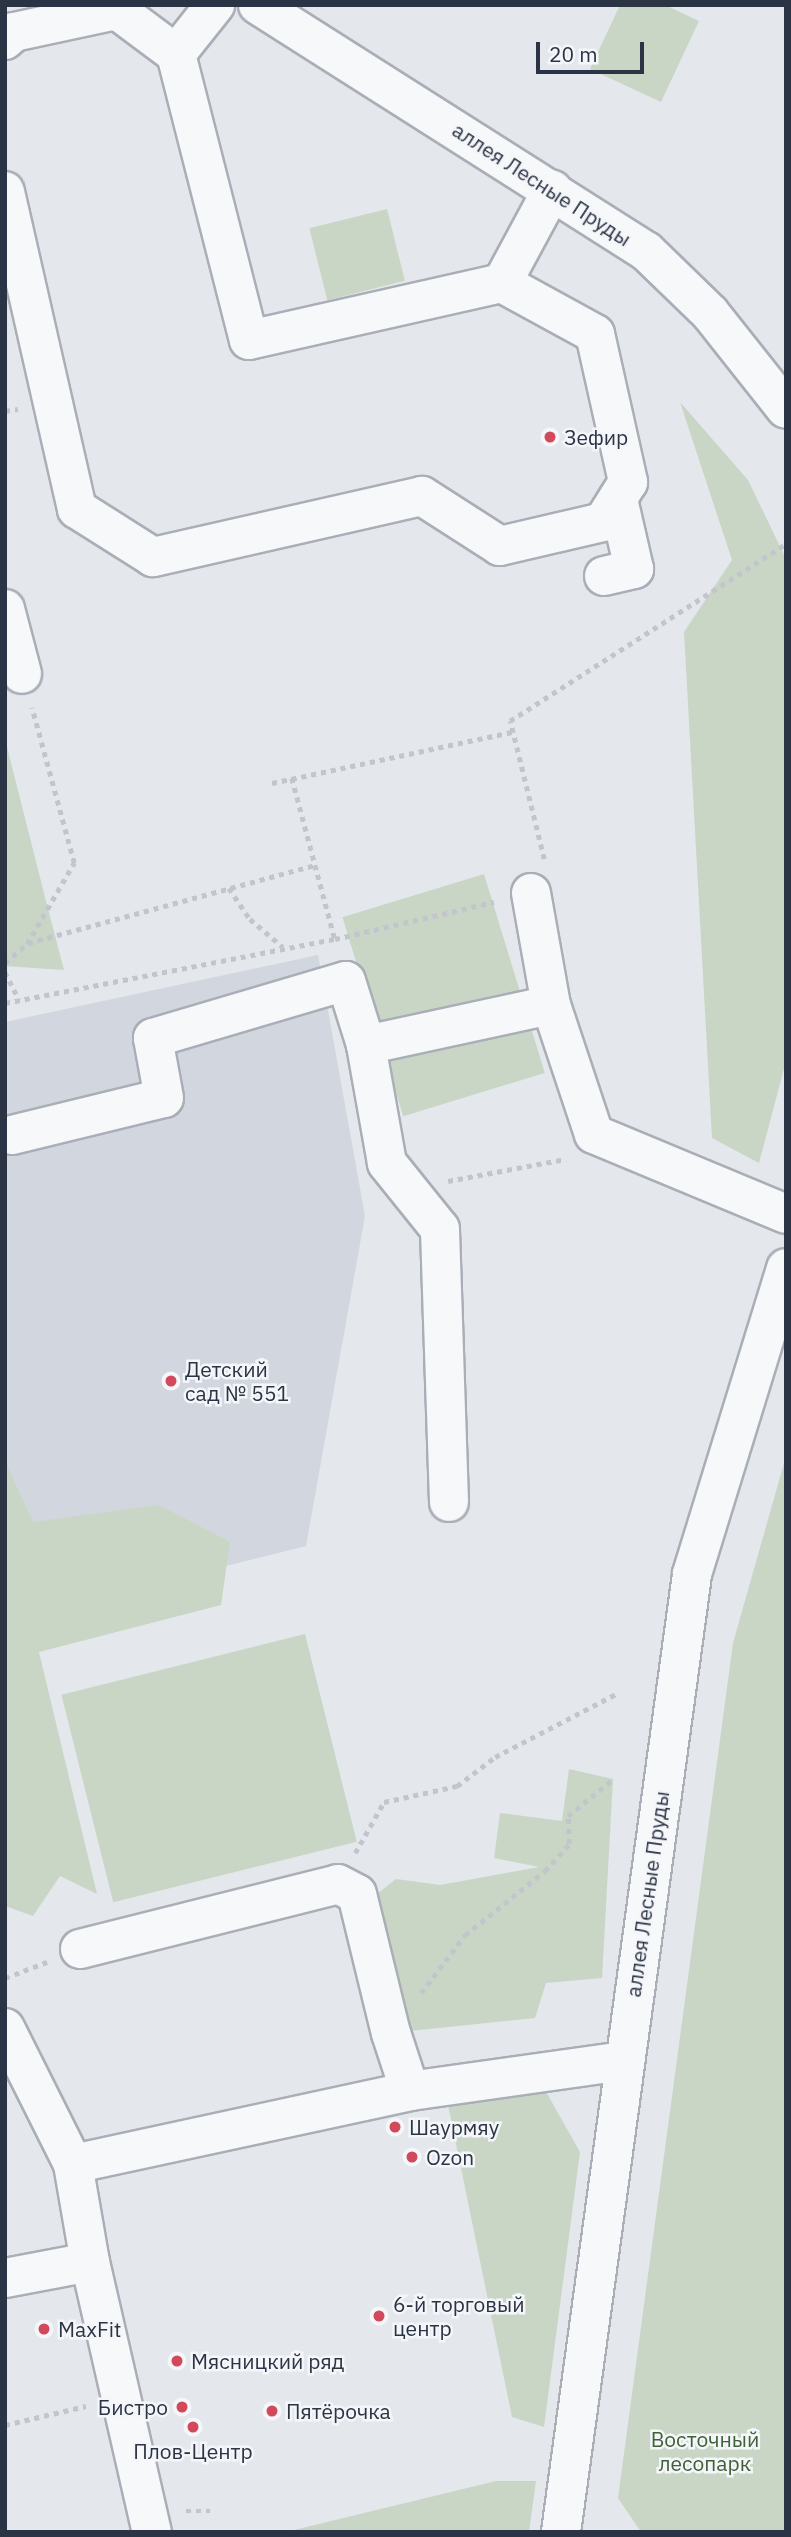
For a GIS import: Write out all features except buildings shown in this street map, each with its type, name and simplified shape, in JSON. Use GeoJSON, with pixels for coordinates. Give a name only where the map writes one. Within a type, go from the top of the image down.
{"type":"FeatureCollection","features":[{"type":"Feature","properties":{"kind":"street"},"geometry":{"type":"LineString","coordinates":[[176,54],[215,5]]}},
{"type":"Feature","properties":{"kind":"street","name":"аллея Лесные Пруды"},"geometry":{"type":"LineString","coordinates":[[258,5],[646,251],[710,313],[786,410]]}},
{"type":"Feature","properties":{"kind":"street"},"geometry":{"type":"LineString","coordinates":[[5,40],[14,32],[117,10],[176,54],[249,340],[502,283],[595,334],[628,482],[603,522],[500,546],[422,496],[153,557],[77,509],[5,191]]}},
{"type":"Feature","properties":{"kind":"street"},"geometry":{"type":"LineString","coordinates":[[502,283],[552,190]]}},
{"type":"Feature","properties":{"kind":"street"},"geometry":{"type":"LineString","coordinates":[[604,576],[634,569],[618,499]]}},
{"type":"Feature","properties":{"kind":"street"},"geometry":{"type":"LineString","coordinates":[[5,609],[22,674]]}},
{"type":"Feature","properties":{"kind":"street"},"geometry":{"type":"LineString","coordinates":[[531,893],[551,1005],[594,1134],[786,1214]]}},
{"type":"Feature","properties":{"kind":"street"},"geometry":{"type":"LineString","coordinates":[[12,1135],[164,1098],[153,1038],[346,981],[366,1045],[387,1163],[440,1229],[449,1502]]}},
{"type":"Feature","properties":{"kind":"street"},"geometry":{"type":"LineString","coordinates":[[366,1045],[551,1005]]}},
{"type":"Feature","properties":{"kind":"street","name":"аллея Лесные Пруды"},"geometry":{"type":"LineString","coordinates":[[561,2532],[692,1574],[786,1268]]}},
{"type":"Feature","properties":{"kind":"street"},"geometry":{"type":"LineString","coordinates":[[80,1949],[338,1884],[357,1894],[391,2033],[410,2091]]}},
{"type":"Feature","properties":{"kind":"street"},"geometry":{"type":"LineString","coordinates":[[5,2028],[73,2164],[90,2262],[152,2532]]}},
{"type":"Feature","properties":{"kind":"street"},"geometry":{"type":"LineString","coordinates":[[73,2164],[410,2091],[624,2061]]}},
{"type":"Feature","properties":{"kind":"street"},"geometry":{"type":"LineString","coordinates":[[5,2278],[90,2262]]}},
{"type":"Feature","properties":{"kind":"path"},"geometry":{"type":"LineString","coordinates":[[510,720],[786,544]]}},
{"type":"Feature","properties":{"kind":"path"},"geometry":{"type":"LineString","coordinates":[[5,963],[27,944],[74,863],[22,674]]}},
{"type":"Feature","properties":{"kind":"path"},"geometry":{"type":"LineString","coordinates":[[272,783],[512,732]]}},
{"type":"Feature","properties":{"kind":"path"},"geometry":{"type":"LineString","coordinates":[[292,778],[335,939]]}},
{"type":"Feature","properties":{"kind":"path"},"geometry":{"type":"LineString","coordinates":[[27,944],[316,865]]}},
{"type":"Feature","properties":{"kind":"path"},"geometry":{"type":"LineString","coordinates":[[229,888],[250,919],[284,947]]}},
{"type":"Feature","properties":{"kind":"path"},"geometry":{"type":"LineString","coordinates":[[5,1003],[335,939],[531,893]]}},
{"type":"Feature","properties":{"kind":"path"},"geometry":{"type":"LineString","coordinates":[[5,972],[19,1000]]}},
{"type":"Feature","properties":{"kind":"path"},"geometry":{"type":"LineString","coordinates":[[408,1189],[571,1158]]}},
{"type":"Feature","properties":{"kind":"path"},"geometry":{"type":"LineString","coordinates":[[338,1884],[384,1802],[457,1786],[495,1757],[618,1693]]}},
{"type":"Feature","properties":{"kind":"path"},"geometry":{"type":"LineString","coordinates":[[391,2033],[465,1936],[545,1871],[569,1844],[568,1816],[612,1779]]}},
{"type":"Feature","properties":{"kind":"path"},"geometry":{"type":"LineString","coordinates":[[5,2425],[121,2398]]}},
{"type":"Feature","properties":{"kind":"shaded area","name":"Детский сад № 551"},"geometry":{"type":"Polygon","coordinates":[[[318,955],[365,1216],[306,1546],[5,1621],[5,1022],[318,955]]]}},
{"type":"Feature","properties":{"kind":"green space"},"geometry":{"type":"Polygon","coordinates":[[[620,5],[665,5],[699,21],[661,102],[590,69],[620,5]]]}},
{"type":"Feature","properties":{"kind":"green space"},"geometry":{"type":"Polygon","coordinates":[[[387,209],[405,281],[327,300],[309,228],[387,209]]]}},
{"type":"Feature","properties":{"kind":"green space"},"geometry":{"type":"Polygon","coordinates":[[[680,402],[748,480],[786,559],[786,1061],[759,1163],[712,1138],[684,632],[732,560],[680,402]]]}},
{"type":"Feature","properties":{"kind":"green space"},"geometry":{"type":"Polygon","coordinates":[[[5,739],[47,905],[64,970],[5,966],[5,739]]]}},
{"type":"Feature","properties":{"kind":"green space"},"geometry":{"type":"Polygon","coordinates":[[[484,874],[545,1073],[403,1116],[342,917],[484,874]]]}},
{"type":"Feature","properties":{"kind":"green space","name":"Восточный лесопарк"},"geometry":{"type":"Polygon","coordinates":[[[786,1456],[786,2532],[641,2532],[618,2498],[733,1643],[786,1456]]]}},
{"type":"Feature","properties":{"kind":"green space"},"geometry":{"type":"Polygon","coordinates":[[[5,1461],[33,1522],[159,1505],[230,1542],[221,1605],[39,1652],[97,1894],[60,1876],[33,1916],[5,1906],[5,1461]]]}},
{"type":"Feature","properties":{"kind":"green space"},"geometry":{"type":"Polygon","coordinates":[[[305,1634],[357,1842],[113,1902],[61,1695],[305,1634]]]}},
{"type":"Feature","properties":{"kind":"green space"},"geometry":{"type":"Polygon","coordinates":[[[569,1769],[613,1779],[602,1978],[546,1983],[535,2018],[391,2033],[368,1901],[396,1879],[440,1885],[539,1867],[494,1858],[500,1813],[562,1821],[569,1769]]]}},
{"type":"Feature","properties":{"kind":"green space"},"geometry":{"type":"Polygon","coordinates":[[[541,2083],[580,2152],[544,2427],[512,2417],[446,2095],[541,2083]]]}},
{"type":"Feature","properties":{"kind":"green space"},"geometry":{"type":"Polygon","coordinates":[[[496,2481],[536,2481],[529,2532],[286,2532],[496,2481]]]}},
{"type":"Feature","properties":{"kind":"place","name":"Зефир"},"geometry":{"type":"Point","coordinates":[550,437]}},
{"type":"Feature","properties":{"kind":"place","name":"Детский сад № 551"},"geometry":{"type":"Point","coordinates":[171,1381]}},
{"type":"Feature","properties":{"kind":"place","name":"Шаурмяу"},"geometry":{"type":"Point","coordinates":[395,2127]}},
{"type":"Feature","properties":{"kind":"place","name":"Ozon"},"geometry":{"type":"Point","coordinates":[412,2157]}},
{"type":"Feature","properties":{"kind":"place","name":"6-й торговый центр"},"geometry":{"type":"Point","coordinates":[379,2316]}},
{"type":"Feature","properties":{"kind":"place","name":"MaxFit"},"geometry":{"type":"Point","coordinates":[44,2329]}},
{"type":"Feature","properties":{"kind":"place","name":"Мясницкий ряд"},"geometry":{"type":"Point","coordinates":[177,2361]}},
{"type":"Feature","properties":{"kind":"place","name":"Бистро"},"geometry":{"type":"Point","coordinates":[182,2407]}},
{"type":"Feature","properties":{"kind":"place","name":"Пятёрочка"},"geometry":{"type":"Point","coordinates":[272,2411]}},
{"type":"Feature","properties":{"kind":"place","name":"Плов-Центр"},"geometry":{"type":"Point","coordinates":[193,2427]}}]}
